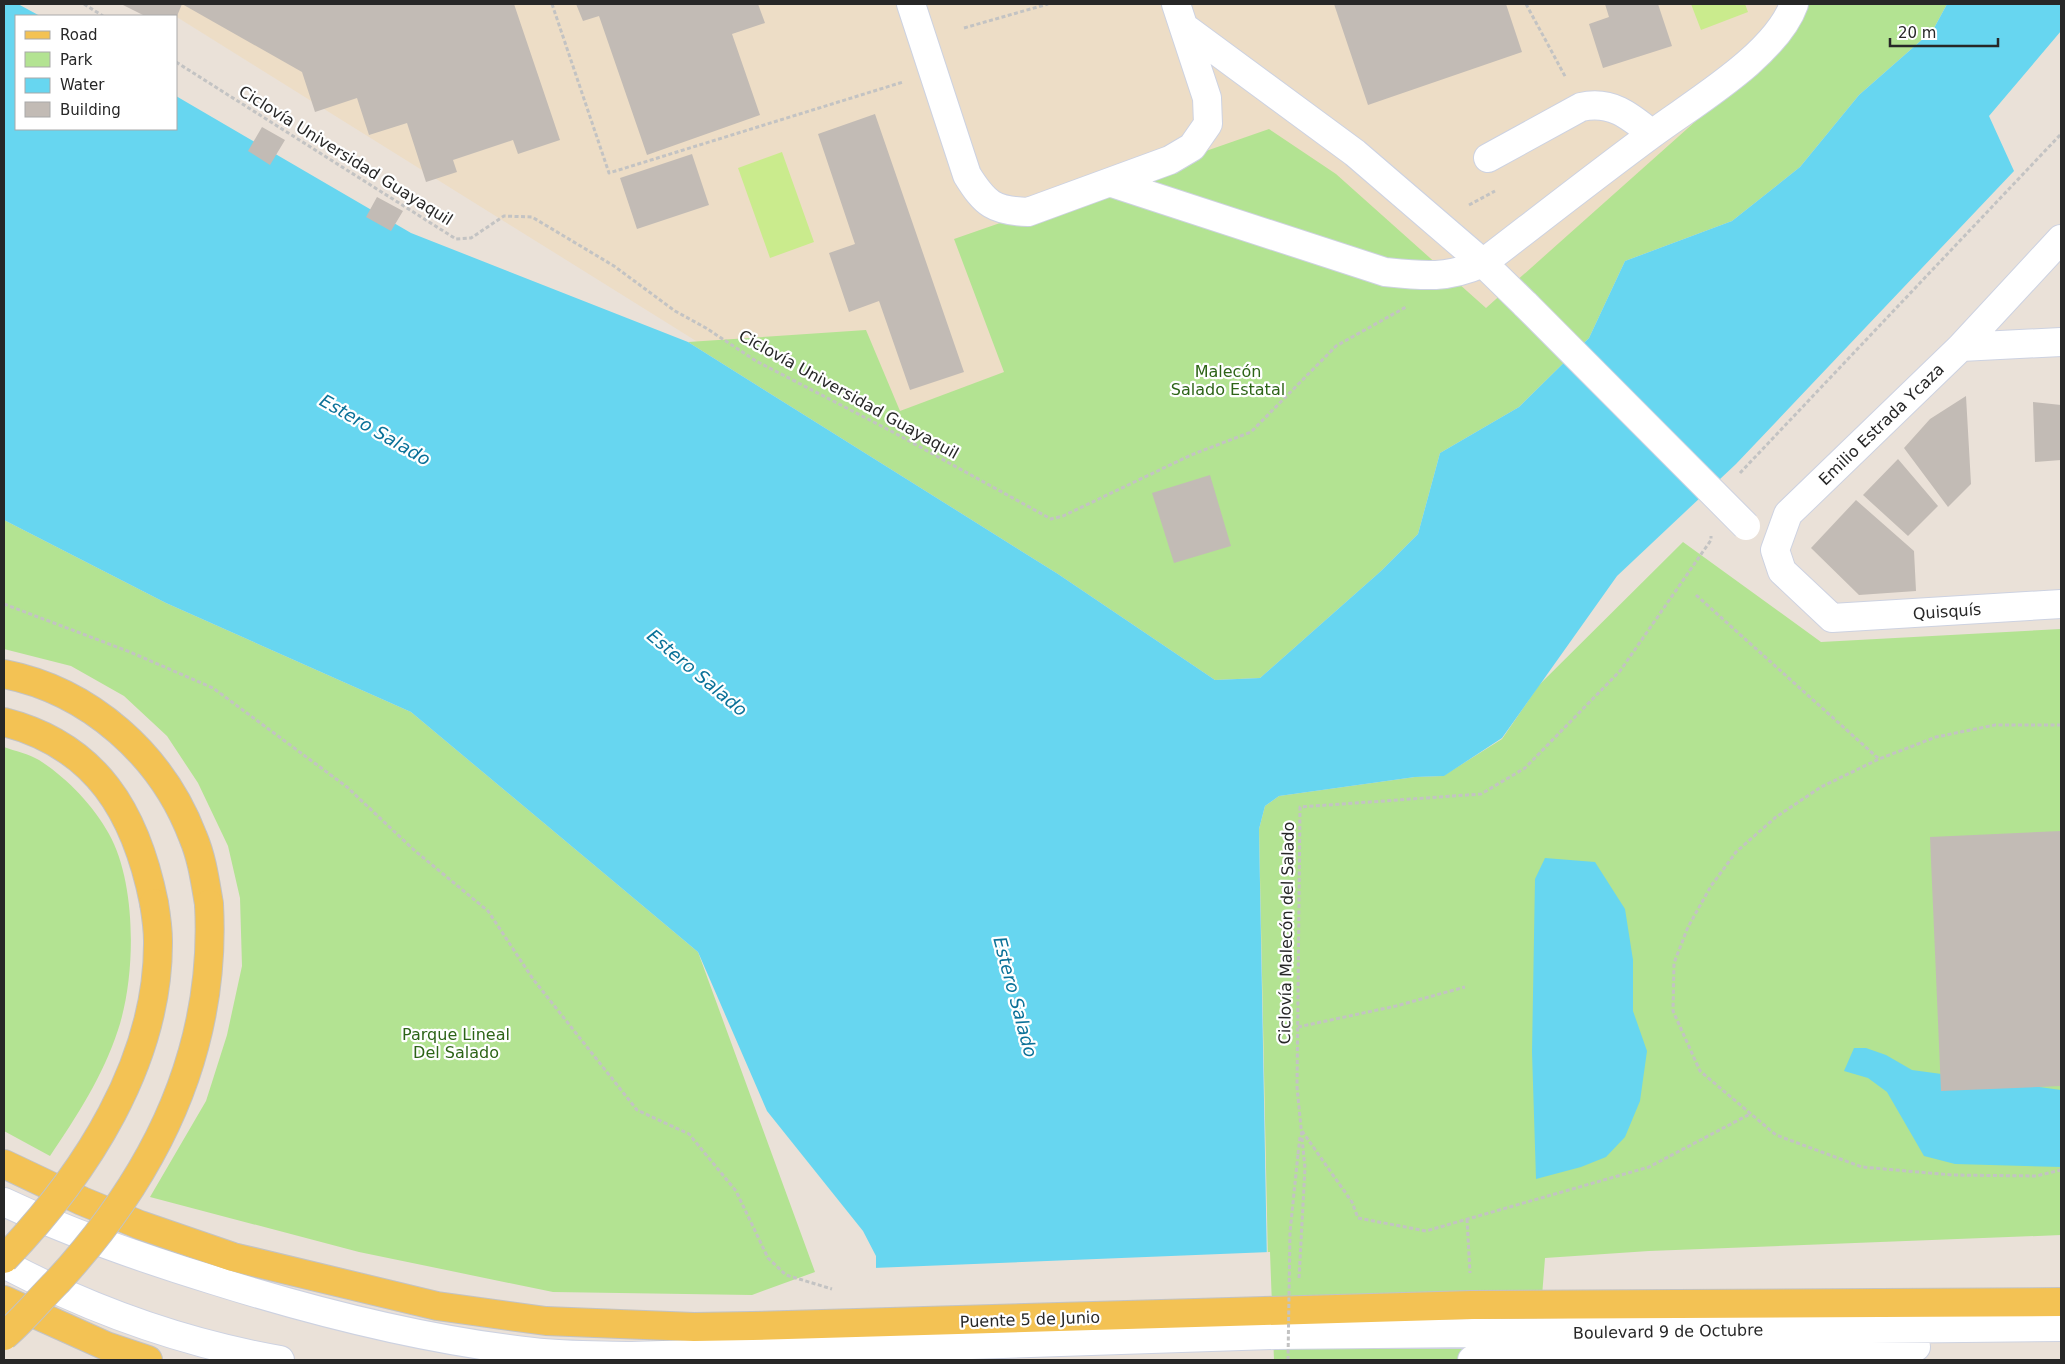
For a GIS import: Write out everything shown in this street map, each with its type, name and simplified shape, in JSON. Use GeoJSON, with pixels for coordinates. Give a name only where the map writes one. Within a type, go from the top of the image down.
{"type":"FeatureCollection","features":[{"type":"Feature","properties":{"kind":"main road"},"geometry":{"type":"LineString","coordinates":[[4,674],[60,693],[95,711],[132,741],[157,770],[179,805],[196,845],[210,904],[212,943],[209,980],[189,1070],[166,1124],[122,1201],[88,1248],[18,1324],[4,1336]]}},
{"type":"Feature","properties":{"kind":"main road"},"geometry":{"type":"LineString","coordinates":[[4,722],[32,729],[74,753],[102,780],[124,813],[137,840],[148,871],[158,941],[155,989],[145,1031],[129,1081],[79,1168],[49,1208],[4,1259]]}},
{"type":"Feature","properties":{"kind":"main road","name":"Puente 5 de Junio"},"geometry":{"type":"LineString","coordinates":[[4,1164],[82,1202],[140,1225],[233,1257],[437,1306],[546,1321],[694,1327],[752,1326],[1304,1300]]}},
{"type":"Feature","properties":{"kind":"main road"},"geometry":{"type":"LineString","coordinates":[[4,1300],[106,1346],[148,1360]]}},
{"type":"Feature","properties":{"kind":"main road","name":"Boulevard 9 de Octubre"},"geometry":{"type":"LineString","coordinates":[[1304,1300],[1472,1305],[2061,1302]]}},
{"type":"Feature","properties":{"kind":"street"},"geometry":{"type":"LineString","coordinates":[[911,4],[967,175],[981,197],[1004,211],[1028,212],[1112,183],[1170,160],[1192,147],[1208,124],[1207,98],[1180,15]]}},
{"type":"Feature","properties":{"kind":"street"},"geometry":{"type":"LineString","coordinates":[[1112,183],[1384,272],[1426,277],[1449,275],[1482,263],[1652,134],[1737,73],[1774,36],[1791,13],[1794,4]]}},
{"type":"Feature","properties":{"kind":"street"},"geometry":{"type":"LineString","coordinates":[[1180,15],[1355,153],[1482,263],[1746,526],[1775,550]]}},
{"type":"Feature","properties":{"kind":"street"},"geometry":{"type":"LineString","coordinates":[[1488,158],[1582,107],[1595,104],[1616,108],[1652,134]]}},
{"type":"Feature","properties":{"kind":"street","name":"Emilio Estrada Ycaza"},"geometry":{"type":"LineString","coordinates":[[1775,550],[1788,514],[1961,347],[2061,239]]}},
{"type":"Feature","properties":{"kind":"street"},"geometry":{"type":"LineString","coordinates":[[1961,347],[2061,342]]}},
{"type":"Feature","properties":{"kind":"street","name":"Quisquís"},"geometry":{"type":"LineString","coordinates":[[1775,550],[1782,572],[1832,618],[2061,604]]}},
{"type":"Feature","properties":{"kind":"street","name":"Puente 5 de Junio"},"geometry":{"type":"LineString","coordinates":[[4,1202],[120,1251],[284,1303],[371,1325],[446,1340],[535,1353],[632,1356],[1275,1335]]}},
{"type":"Feature","properties":{"kind":"street"},"geometry":{"type":"LineString","coordinates":[[4,1264],[98,1309],[172,1336],[280,1360]]}},
{"type":"Feature","properties":{"kind":"street","name":"Boulevard 9 de Octubre"},"geometry":{"type":"LineString","coordinates":[[1275,1335],[2061,1327]]}},
{"type":"Feature","properties":{"kind":"street","name":"Boulevard 9 de Octubre"},"geometry":{"type":"LineString","coordinates":[[1472,1360],[2061,1342]]}},
{"type":"Feature","properties":{"kind":"path"},"geometry":{"type":"LineString","coordinates":[[84,4],[102,15]]}},
{"type":"Feature","properties":{"kind":"path"},"geometry":{"type":"LineString","coordinates":[[552,4],[609,173],[903,82]]}},
{"type":"Feature","properties":{"kind":"path"},"geometry":{"type":"LineString","coordinates":[[964,28],[1048,4]]}},
{"type":"Feature","properties":{"kind":"path","name":"Ciclovía Universidad Guayaquil"},"geometry":{"type":"LineString","coordinates":[[178,63],[456,239],[471,238],[504,216],[532,217],[614,266],[675,311],[706,328],[756,361],[891,431],[1051,519],[1064,516],[1191,455],[1251,432],[1336,346],[1414,302]]}},
{"type":"Feature","properties":{"kind":"path"},"geometry":{"type":"LineString","coordinates":[[1740,474],[2061,134]]}},
{"type":"Feature","properties":{"kind":"path","name":"Ciclovía Malecón del Salado"},"geometry":{"type":"LineString","coordinates":[[1304,1300],[1305,1168],[1297,1087],[1300,807],[1481,794],[1525,768],[1620,672],[1711,540],[1711,529]]}},
{"type":"Feature","properties":{"kind":"path"},"geometry":{"type":"LineString","coordinates":[[1696,595],[1879,759]]}},
{"type":"Feature","properties":{"kind":"path"},"geometry":{"type":"LineString","coordinates":[[4,604],[130,652],[213,688],[347,787],[414,850],[488,911],[533,978],[637,1110],[689,1134],[736,1191],[768,1258],[786,1275],[841,1292]]}},
{"type":"Feature","properties":{"kind":"path"},"geometry":{"type":"LineString","coordinates":[[2061,725],[1995,725],[1936,736],[1879,759],[1821,787],[1776,817],[1736,852],[1710,886],[1688,927],[1674,963],[1672,1011],[1700,1072],[1776,1135],[1862,1166],[1952,1175],[2036,1176],[2061,1170]]}},
{"type":"Feature","properties":{"kind":"path"},"geometry":{"type":"LineString","coordinates":[[1298,1027],[1396,1006],[1465,987]]}},
{"type":"Feature","properties":{"kind":"path"},"geometry":{"type":"LineString","coordinates":[[1301,1129],[1352,1202],[1358,1218],[1426,1231],[1649,1167],[1750,1114]]}},
{"type":"Feature","properties":{"kind":"path"},"geometry":{"type":"LineString","coordinates":[[1288,1360],[1290,1232],[1301,1129]]}},
{"type":"Feature","properties":{"kind":"path"},"geometry":{"type":"LineString","coordinates":[[1467,1219],[1472,1305]]}},
{"type":"Feature","properties":{"kind":"shaded area"},"geometry":{"type":"Polygon","coordinates":[[[156,4],[1808,4],[1252,645],[757,379],[178,18],[178,15],[174,15],[156,4]]]}},
{"type":"Feature","properties":{"kind":"green space"},"geometry":{"type":"Polygon","coordinates":[[[1691,4],[1745,4],[1748,12],[1701,30],[1691,4]]]}},
{"type":"Feature","properties":{"kind":"green space","name":"Malecón Salado Estatal"},"geometry":{"type":"Polygon","coordinates":[[[1804,4],[1947,4],[1933,30],[1859,95],[1800,167],[1732,221],[1625,261],[1589,338],[1519,407],[1440,453],[1418,534],[1381,571],[1260,678],[1215,680],[1058,574],[688,342],[866,330],[900,411],[1004,372],[954,239],[1269,129],[1336,174],[1486,308],[1706,112],[1804,4]]]}},
{"type":"Feature","properties":{"kind":"green space"},"geometry":{"type":"Polygon","coordinates":[[[782,152],[814,242],[770,258],[738,168],[782,152]]]}},
{"type":"Feature","properties":{"kind":"green space","name":"Parque Lineal Del Salado"},"geometry":{"type":"Polygon","coordinates":[[[4,520],[166,603],[411,712],[698,952],[815,1272],[752,1295],[553,1292],[359,1252],[150,1197],[206,1101],[227,1035],[242,966],[240,898],[228,846],[198,783],[167,736],[124,696],[71,666],[4,649],[4,520]]]}},
{"type":"Feature","properties":{"kind":"green space"},"geometry":{"type":"Polygon","coordinates":[[[1683,542],[1821,642],[2061,629],[2061,1235],[1649,1251],[1545,1258],[1537,1360],[1270,1360],[1259,829],[1265,806],[1279,796],[1415,777],[1443,776],[1502,739],[1539,685],[1683,542]]]}},
{"type":"Feature","properties":{"kind":"green space"},"geometry":{"type":"Polygon","coordinates":[[[4,747],[26,754],[49,767],[78,793],[103,823],[118,855],[125,878],[129,904],[131,930],[128,984],[118,1030],[97,1080],[50,1156],[4,1131],[4,747]]]}},
{"type":"Feature","properties":{"kind":"water","name":"Estero Salado"},"geometry":{"type":"Polygon","coordinates":[[[4,4],[18,4],[38,15],[15,15],[15,130],[178,130],[178,97],[411,233],[688,342],[1058,574],[1215,680],[1260,678],[1381,571],[1418,534],[1440,453],[1519,407],[1589,338],[1625,261],[1732,221],[1800,167],[1859,95],[1933,30],[1947,4],[2061,4],[2061,31],[1989,116],[2014,171],[1736,464],[1617,576],[1502,738],[1444,776],[1415,777],[1279,796],[1265,806],[1259,829],[1267,1263],[876,1279],[876,1256],[863,1231],[767,1111],[698,952],[411,712],[166,603],[4,520],[4,4]]]}},
{"type":"Feature","properties":{"kind":"water"},"geometry":{"type":"Polygon","coordinates":[[[1545,858],[1595,862],[1625,909],[1633,960],[1633,1011],[1647,1051],[1640,1101],[1625,1137],[1606,1157],[1581,1167],[1536,1179],[1532,1052],[1535,879],[1545,858]]]}},
{"type":"Feature","properties":{"kind":"water"},"geometry":{"type":"Polygon","coordinates":[[[1854,1048],[1866,1048],[1886,1055],[1912,1070],[2061,1090],[2061,1167],[1955,1164],[1924,1156],[1887,1092],[1868,1078],[1844,1071],[1854,1048]]]}},
{"type":"Feature","properties":{"kind":"pier"},"geometry":{"type":"Polygon","coordinates":[[[1270,1252],[1274,1360],[844,1360],[873,1278],[873,1268],[1270,1252]]]}},
{"type":"Feature","properties":{"kind":"building"},"geometry":{"type":"Polygon","coordinates":[[[121,4],[182,4],[177,15],[143,15],[121,4]]]}},
{"type":"Feature","properties":{"kind":"building"},"geometry":{"type":"Polygon","coordinates":[[[182,4],[514,4],[560,140],[518,154],[513,140],[453,160],[457,172],[426,182],[407,123],[369,135],[357,98],[315,112],[302,72],[182,4]]]}},
{"type":"Feature","properties":{"kind":"building"},"geometry":{"type":"Polygon","coordinates":[[[576,4],[758,4],[765,23],[732,34],[760,115],[647,155],[599,16],[583,21],[576,4]]]}},
{"type":"Feature","properties":{"kind":"building"},"geometry":{"type":"Polygon","coordinates":[[[1334,4],[1506,4],[1522,52],[1368,105],[1334,4]]]}},
{"type":"Feature","properties":{"kind":"building"},"geometry":{"type":"Polygon","coordinates":[[[1605,4],[1658,4],[1672,46],[1603,68],[1589,24],[1609,17],[1605,4]]]}},
{"type":"Feature","properties":{"kind":"building"},"geometry":{"type":"Polygon","coordinates":[[[875,114],[964,372],[910,390],[879,301],[849,312],[829,253],[855,244],[818,134],[875,114]]]}},
{"type":"Feature","properties":{"kind":"building"},"geometry":{"type":"Polygon","coordinates":[[[262,127],[285,140],[270,165],[248,151],[262,127]]]}},
{"type":"Feature","properties":{"kind":"building"},"geometry":{"type":"Polygon","coordinates":[[[692,154],[709,205],[637,229],[620,178],[692,154]]]}},
{"type":"Feature","properties":{"kind":"building"},"geometry":{"type":"Polygon","coordinates":[[[377,197],[403,211],[391,231],[366,217],[377,197]]]}},
{"type":"Feature","properties":{"kind":"building"},"geometry":{"type":"Polygon","coordinates":[[[1966,396],[1971,484],[1948,507],[1904,448],[1930,419],[1966,396]]]}},
{"type":"Feature","properties":{"kind":"building"},"geometry":{"type":"Polygon","coordinates":[[[2033,402],[2061,405],[2061,460],[2035,462],[2033,402]]]}},
{"type":"Feature","properties":{"kind":"building"},"geometry":{"type":"Polygon","coordinates":[[[1898,459],[1938,506],[1908,536],[1863,495],[1898,459]]]}},
{"type":"Feature","properties":{"kind":"building"},"geometry":{"type":"Polygon","coordinates":[[[1210,475],[1231,546],[1174,563],[1152,493],[1210,475]]]}},
{"type":"Feature","properties":{"kind":"building"},"geometry":{"type":"Polygon","coordinates":[[[1856,500],[1914,551],[1916,591],[1859,595],[1811,548],[1856,500]]]}},
{"type":"Feature","properties":{"kind":"building"},"geometry":{"type":"Polygon","coordinates":[[[2061,831],[2061,1086],[1941,1091],[1930,837],[2061,831]]]}}]}
